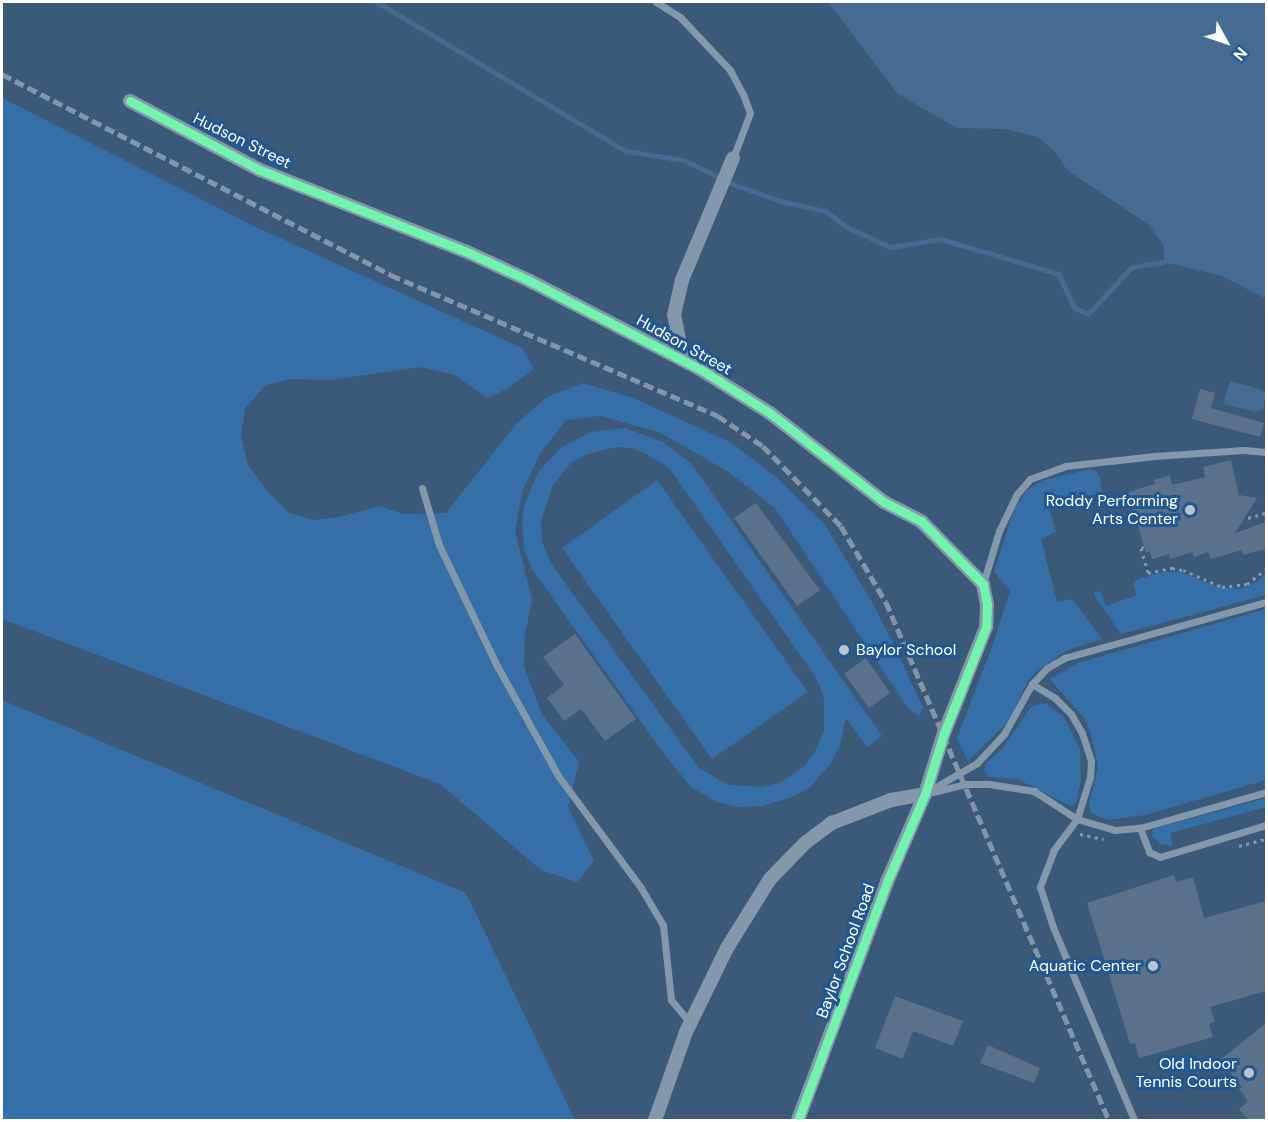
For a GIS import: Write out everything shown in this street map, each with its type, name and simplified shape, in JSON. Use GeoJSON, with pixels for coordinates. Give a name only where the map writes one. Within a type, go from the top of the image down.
{"type":"FeatureCollection","features":[{"type":"Feature","properties":{"kind":"street","name":"Hudson Street"},"geometry":{"type":"LineString","coordinates":[[130,101],[260,170],[465,251],[530,281],[688,363],[770,412],[884,502],[921,521],[983,584]]}},
{"type":"Feature","properties":{"kind":"street"},"geometry":{"type":"LineString","coordinates":[[688,363],[681,350],[674,315],[682,280],[733,158]]}},
{"type":"Feature","properties":{"kind":"street"},"geometry":{"type":"LineString","coordinates":[[655,1120],[690,1023],[727,948],[770,879],[805,843],[832,823],[891,800],[925,794],[944,733],[986,627],[987,604],[983,584]]}},
{"type":"Feature","properties":{"kind":"street","name":"Baylor School Road"},"geometry":{"type":"LineString","coordinates":[[798,1120],[887,882],[925,794]]}},
{"type":"Feature","properties":{"kind":"lane"},"geometry":{"type":"LineString","coordinates":[[656,2],[680,17],[723,62],[743,94],[750,113],[733,158]]}},
{"type":"Feature","properties":{"kind":"lane"},"geometry":{"type":"LineString","coordinates":[[983,584],[999,531],[1012,502],[1030,480],[1039,475],[1065,466],[1154,456],[1244,450],[1266,452]]}},
{"type":"Feature","properties":{"kind":"lane"},"geometry":{"type":"LineString","coordinates":[[422,488],[439,545],[496,664],[559,777],[641,888],[663,925],[670,1000],[690,1023]]}},
{"type":"Feature","properties":{"kind":"lane"},"geometry":{"type":"LineString","coordinates":[[925,794],[977,763],[1004,734],[1032,684],[1047,668],[1064,658],[1266,602]]}},
{"type":"Feature","properties":{"kind":"lane"},"geometry":{"type":"LineString","coordinates":[[1032,684],[1055,698],[1071,714],[1091,760],[1090,777],[1077,819],[1047,863],[1040,887],[1041,895],[1134,1120]]}},
{"type":"Feature","properties":{"kind":"lane"},"geometry":{"type":"LineString","coordinates":[[925,794],[966,784],[989,784],[1034,791],[1077,819],[1115,830],[1140,828],[1266,792]]}},
{"type":"Feature","properties":{"kind":"lane"},"geometry":{"type":"LineString","coordinates":[[1140,828],[1149,852],[1160,857],[1266,825]]}},
{"type":"Feature","properties":{"kind":"path"},"geometry":{"type":"LineString","coordinates":[[1248,518],[1266,513]]}},
{"type":"Feature","properties":{"kind":"path"},"geometry":{"type":"LineString","coordinates":[[1144,547],[1142,548],[1148,573],[1172,568],[1183,570],[1222,587],[1247,584],[1266,569]]}},
{"type":"Feature","properties":{"kind":"shaded area"},"geometry":{"type":"Polygon","coordinates":[[[828,2],[1266,2],[1266,299],[1222,276],[1164,262],[1164,246],[1149,225],[1067,170],[1056,153],[1038,137],[1005,129],[957,128],[898,94],[828,2]]]}},
{"type":"Feature","properties":{"kind":"shaded area"},"geometry":{"type":"Polygon","coordinates":[[[2,98],[256,227],[522,348],[534,369],[507,389],[487,398],[455,375],[420,367],[330,380],[292,379],[266,385],[245,408],[241,436],[248,465],[268,492],[289,513],[315,520],[339,517],[380,506],[403,514],[446,513],[517,423],[547,397],[583,383],[633,398],[732,443],[775,476],[825,525],[872,602],[897,651],[923,708],[919,717],[908,708],[775,508],[727,471],[659,432],[600,416],[566,420],[541,452],[523,490],[515,531],[532,600],[525,634],[524,666],[541,713],[579,762],[568,807],[594,861],[577,882],[541,870],[440,784],[2,619],[2,98]]]}},
{"type":"Feature","properties":{"kind":"shaded area"},"geometry":{"type":"Polygon","coordinates":[[[1230,381],[1260,389],[1266,395],[1263,410],[1256,412],[1223,404],[1230,381]]]}},
{"type":"Feature","properties":{"kind":"shaded area"},"geometry":{"type":"Polygon","coordinates":[[[625,428],[663,442],[691,463],[882,736],[867,747],[846,718],[840,745],[831,763],[810,787],[795,796],[762,806],[739,807],[717,802],[691,787],[662,751],[532,569],[524,549],[522,521],[524,506],[538,472],[562,447],[591,432],[625,428]],[[616,447],[584,455],[571,463],[553,485],[541,521],[542,541],[550,562],[699,768],[728,785],[762,787],[781,782],[805,766],[816,750],[824,730],[824,699],[817,679],[670,469],[647,454],[631,448],[616,447]]]}},
{"type":"Feature","properties":{"kind":"shaded area"},"geometry":{"type":"Polygon","coordinates":[[[1090,469],[1095,470],[1100,477],[1102,493],[1049,508],[1056,532],[1041,539],[1057,602],[1072,599],[1102,639],[1068,650],[1039,669],[1028,680],[1006,724],[968,761],[957,738],[993,644],[1010,591],[994,572],[1014,509],[1027,490],[1041,481],[1090,469]]]}},
{"type":"Feature","properties":{"kind":"shaded area"},"geometry":{"type":"Polygon","coordinates":[[[657,480],[808,692],[712,759],[562,548],[657,480]]]}},
{"type":"Feature","properties":{"kind":"shaded area"},"geometry":{"type":"Polygon","coordinates":[[[1164,572],[1181,572],[1214,586],[1239,589],[1257,582],[1266,573],[1266,595],[1121,634],[1094,595],[1095,591],[1101,592],[1106,606],[1137,595],[1133,584],[1138,579],[1164,572]]]}},
{"type":"Feature","properties":{"kind":"shaded area"},"geometry":{"type":"Polygon","coordinates":[[[1266,609],[1266,780],[1145,815],[1108,820],[1091,813],[1089,804],[1098,766],[1092,738],[1085,719],[1050,679],[1078,663],[1266,609]]]}},
{"type":"Feature","properties":{"kind":"shaded area"},"geometry":{"type":"Polygon","coordinates":[[[2,700],[466,893],[575,1120],[2,1120],[2,700]]]}},
{"type":"Feature","properties":{"kind":"shaded area"},"geometry":{"type":"Polygon","coordinates":[[[1046,704],[1064,717],[1080,749],[1081,781],[1076,802],[1071,806],[1017,779],[989,777],[984,770],[987,762],[1002,749],[1031,707],[1046,704]]]}},
{"type":"Feature","properties":{"kind":"shaded area"},"geometry":{"type":"Polygon","coordinates":[[[1266,798],[1266,807],[1170,833],[1173,846],[1160,844],[1152,836],[1153,829],[1266,798]]]}},
{"type":"Feature","properties":{"kind":"building"},"geometry":{"type":"Polygon","coordinates":[[[1200,389],[1215,393],[1211,408],[1264,423],[1260,437],[1192,419],[1200,389]]]}},
{"type":"Feature","properties":{"kind":"building","name":"Roddy Performing Arts Center"},"geometry":{"type":"Polygon","coordinates":[[[1231,460],[1239,495],[1257,498],[1235,533],[1266,522],[1266,549],[1243,555],[1242,550],[1211,559],[1208,552],[1194,557],[1192,552],[1170,559],[1169,554],[1152,559],[1150,551],[1146,553],[1128,492],[1155,484],[1154,480],[1170,475],[1172,485],[1205,477],[1203,467],[1231,460]]]}},
{"type":"Feature","properties":{"kind":"building"},"geometry":{"type":"Polygon","coordinates":[[[756,503],[820,590],[797,606],[734,518],[756,503]]]}},
{"type":"Feature","properties":{"kind":"building"},"geometry":{"type":"Polygon","coordinates":[[[575,634],[636,719],[605,741],[581,709],[564,721],[547,698],[564,685],[543,657],[575,634]]]}},
{"type":"Feature","properties":{"kind":"building"},"geometry":{"type":"Polygon","coordinates":[[[866,658],[890,693],[869,708],[844,674],[866,658]]]}},
{"type":"Feature","properties":{"kind":"building","name":"Aquatic Center"},"geometry":{"type":"Polygon","coordinates":[[[1174,875],[1176,882],[1193,877],[1204,918],[1266,901],[1266,991],[1210,1007],[1215,1022],[1209,1024],[1213,1037],[1139,1058],[1135,1043],[1130,1044],[1087,903],[1174,875]]]}},
{"type":"Feature","properties":{"kind":"building"},"geometry":{"type":"Polygon","coordinates":[[[895,996],[963,1021],[953,1046],[913,1031],[903,1059],[875,1048],[895,996]]]}},
{"type":"Feature","properties":{"kind":"building","name":"Old Indoor Tennis Courts"},"geometry":{"type":"Polygon","coordinates":[[[1266,1023],[1266,1120],[1248,1120],[1239,1109],[1248,1101],[1239,1089],[1242,1087],[1220,1060],[1266,1023]]]}},
{"type":"Feature","properties":{"kind":"building"},"geometry":{"type":"Polygon","coordinates":[[[988,1045],[1040,1068],[1034,1083],[980,1063],[988,1045]]]}},
{"type":"Feature","properties":{"kind":"waterway"},"geometry":{"type":"LineString","coordinates":[[377,2],[626,151],[684,160],[733,184],[784,202],[826,211],[845,226],[890,247],[941,239],[1059,274],[1075,308],[1088,314],[1132,267],[1164,262],[1168,259]]}},
{"type":"Feature","properties":{"kind":"railway"},"geometry":{"type":"LineString","coordinates":[[2,74],[391,275],[718,416],[763,446],[841,526],[886,602],[1109,1120]]}},
{"type":"Feature","properties":{"kind":"cycle path"},"geometry":{"type":"LineString","coordinates":[[130,101],[260,170],[465,251],[530,281],[700,369],[770,413],[884,502],[921,521],[983,584],[987,604],[986,627],[944,733],[925,794],[887,882],[798,1120]]}},
{"type":"Feature","properties":{"kind":"place","name":"Roddy Performing Arts Center"},"geometry":{"type":"Point","coordinates":[1190,510]}},
{"type":"Feature","properties":{"kind":"place","name":"Baylor School"},"geometry":{"type":"Point","coordinates":[844,650]}},
{"type":"Feature","properties":{"kind":"place","name":"Aquatic Center"},"geometry":{"type":"Point","coordinates":[1153,966]}},
{"type":"Feature","properties":{"kind":"place","name":"Old Indoor Tennis Courts"},"geometry":{"type":"Point","coordinates":[1249,1073]}}]}
